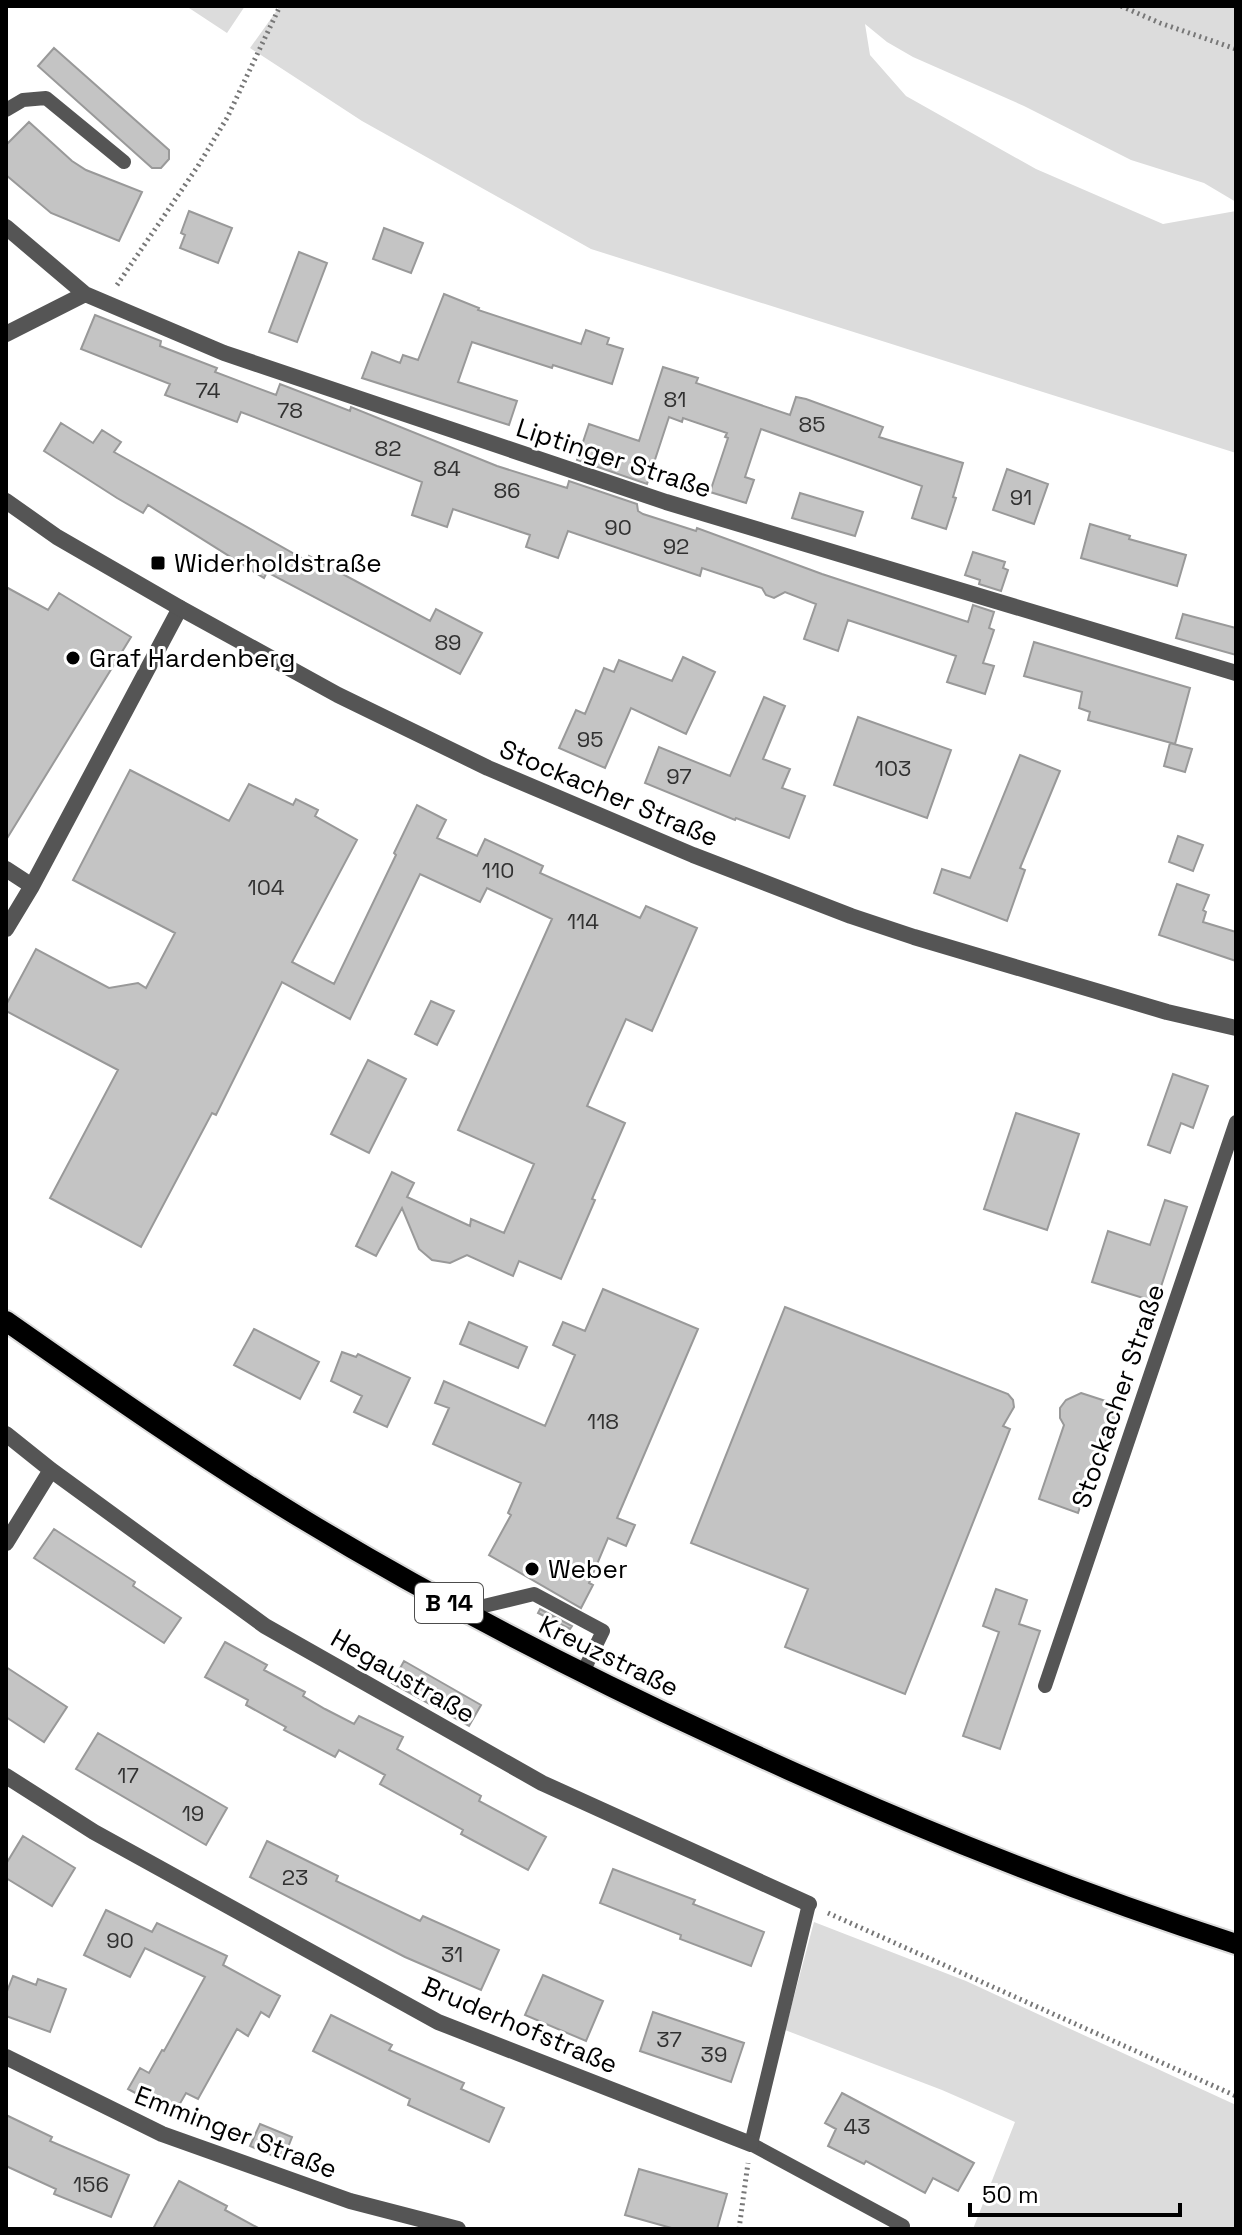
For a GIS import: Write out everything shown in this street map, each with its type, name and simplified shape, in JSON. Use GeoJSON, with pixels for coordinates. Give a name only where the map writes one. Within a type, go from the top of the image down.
{"type":"FeatureCollection","features":[{"type":"Feature","properties":{"kind":"main road","name":"Kreuzstraße"},"geometry":{"type":"LineString","coordinates":[[6,1321],[300,1517],[463,1611],[582,1674],[834,1792],[968,1848],[1236,1944]]}},
{"type":"Feature","properties":{"kind":"street","name":"Liptinger Straße"},"geometry":{"type":"LineString","coordinates":[[6,227],[85,294],[224,353],[666,502],[1236,673]]}},
{"type":"Feature","properties":{"kind":"street"},"geometry":{"type":"LineString","coordinates":[[6,334],[85,294]]}},
{"type":"Feature","properties":{"kind":"street","name":"Stockacher Straße"},"geometry":{"type":"LineString","coordinates":[[6,501],[57,537],[180,608],[338,695],[488,768],[753,879],[914,937],[1167,1012],[1236,1028]]}},
{"type":"Feature","properties":{"kind":"street"},"geometry":{"type":"LineString","coordinates":[[6,929],[180,608]]}},
{"type":"Feature","properties":{"kind":"street"},"geometry":{"type":"LineString","coordinates":[[6,869],[32,886]]}},
{"type":"Feature","properties":{"kind":"street","name":"Hegaustraße"},"geometry":{"type":"LineString","coordinates":[[6,1434],[265,1626],[542,1783],[809,1904]]}},
{"type":"Feature","properties":{"kind":"street"},"geometry":{"type":"LineString","coordinates":[[6,1543],[51,1470]]}},
{"type":"Feature","properties":{"kind":"street","name":"Bruderhofstraße"},"geometry":{"type":"LineString","coordinates":[[6,1776],[94,1832],[438,2022],[751,2144]]}},
{"type":"Feature","properties":{"kind":"street","name":"Emminger Straße"},"geometry":{"type":"LineString","coordinates":[[6,2057],[162,2134],[350,2201],[458,2229]]}},
{"type":"Feature","properties":{"kind":"lane"},"geometry":{"type":"LineString","coordinates":[[6,110],[23,100],[46,98],[124,162]]}},
{"type":"Feature","properties":{"kind":"lane","name":"Stockacher Straße"},"geometry":{"type":"LineString","coordinates":[[1045,1686],[1236,1122]]}},
{"type":"Feature","properties":{"kind":"lane"},"geometry":{"type":"LineString","coordinates":[[463,1611],[534,1594],[603,1631],[582,1674]]}},
{"type":"Feature","properties":{"kind":"lane"},"geometry":{"type":"LineString","coordinates":[[751,2144],[809,1904]]}},
{"type":"Feature","properties":{"kind":"lane","name":"Bruderhofstraße"},"geometry":{"type":"LineString","coordinates":[[751,2144],[903,2226]]}},
{"type":"Feature","properties":{"kind":"path"},"geometry":{"type":"LineString","coordinates":[[105,302],[227,118],[280,6]]}},
{"type":"Feature","properties":{"kind":"path"},"geometry":{"type":"LineString","coordinates":[[1121,6],[1236,49]]}},
{"type":"Feature","properties":{"kind":"path"},"geometry":{"type":"LineString","coordinates":[[809,1904],[1236,2096]]}},
{"type":"Feature","properties":{"kind":"path"},"geometry":{"type":"LineString","coordinates":[[739,2229],[751,2144]]}},
{"type":"Feature","properties":{"kind":"shaded area"},"geometry":{"type":"Polygon","coordinates":[[[186,6],[245,6],[227,33],[186,6]]]}},
{"type":"Feature","properties":{"kind":"shaded area"},"geometry":{"type":"Polygon","coordinates":[[[280,6],[1236,6],[1236,202],[1204,183],[1131,160],[1024,106],[913,57],[865,24],[870,55],[906,96],[1036,169],[1163,224],[1236,211],[1236,453],[591,249],[362,121],[250,48],[280,6]]]}},
{"type":"Feature","properties":{"kind":"shaded area"},"geometry":{"type":"Polygon","coordinates":[[[814,1922],[966,1981],[1236,2105],[1236,2229],[973,2229],[1015,2122],[942,2090],[785,2030],[814,1922]]]}},
{"type":"Feature","properties":{"kind":"building"},"geometry":{"type":"Polygon","coordinates":[[[54,48],[169,150],[169,159],[161,168],[152,168],[38,66],[54,48]]]}},
{"type":"Feature","properties":{"kind":"building"},"geometry":{"type":"Polygon","coordinates":[[[29,122],[86,170],[142,192],[119,241],[51,213],[6,175],[6,145],[29,122]]]}},
{"type":"Feature","properties":{"kind":"building"},"geometry":{"type":"Polygon","coordinates":[[[189,211],[232,228],[218,263],[180,248],[185,235],[181,233],[189,211]]]}},
{"type":"Feature","properties":{"kind":"building"},"geometry":{"type":"Polygon","coordinates":[[[384,228],[423,243],[411,273],[373,259],[384,228]]]}},
{"type":"Feature","properties":{"kind":"building"},"geometry":{"type":"Polygon","coordinates":[[[299,252],[327,263],[297,342],[269,332],[299,252]]]}},
{"type":"Feature","properties":{"kind":"building"},"geometry":{"type":"Polygon","coordinates":[[[444,294],[478,310],[581,344],[586,330],[609,338],[607,344],[623,349],[612,384],[472,342],[458,382],[517,401],[509,425],[362,378],[372,352],[400,363],[403,355],[418,360],[444,294]]]}},
{"type":"Feature","properties":{"kind":"building"},"geometry":{"type":"Polygon","coordinates":[[[95,315],[161,341],[160,346],[217,368],[215,372],[276,395],[280,384],[350,411],[351,407],[497,466],[567,488],[569,481],[637,504],[638,511],[643,514],[696,531],[697,528],[822,574],[968,622],[973,605],[994,612],[989,628],[994,630],[983,663],[994,666],[985,694],[947,682],[956,656],[848,620],[838,651],[804,639],[816,604],[785,592],[774,598],[766,595],[762,588],[702,568],[700,576],[568,531],[558,558],[526,547],[530,535],[453,509],[447,527],[412,515],[422,482],[241,412],[237,422],[165,395],[170,384],[81,349],[95,315]]]}},
{"type":"Feature","properties":{"kind":"building"},"geometry":{"type":"Polygon","coordinates":[[[663,367],[698,378],[696,383],[790,415],[796,397],[806,399],[883,427],[879,437],[963,463],[946,529],[912,518],[922,486],[761,429],[745,477],[754,480],[746,503],[710,492],[727,433],[683,418],[682,422],[669,417],[647,484],[577,460],[589,424],[639,441],[663,367]]]}},
{"type":"Feature","properties":{"kind":"building"},"geometry":{"type":"Polygon","coordinates":[[[61,423],[93,443],[102,430],[121,442],[114,452],[307,561],[309,556],[430,621],[436,609],[482,633],[460,674],[267,572],[264,578],[148,505],[143,513],[117,498],[44,451],[61,423]]]}},
{"type":"Feature","properties":{"kind":"building"},"geometry":{"type":"Polygon","coordinates":[[[1007,469],[1048,484],[1034,524],[993,510],[1007,469]]]}},
{"type":"Feature","properties":{"kind":"building"},"geometry":{"type":"Polygon","coordinates":[[[800,493],[863,512],[855,536],[792,518],[800,493]]]}},
{"type":"Feature","properties":{"kind":"building"},"geometry":{"type":"Polygon","coordinates":[[[1090,524],[1186,555],[1177,586],[1081,558],[1090,524]]]}},
{"type":"Feature","properties":{"kind":"building"},"geometry":{"type":"Polygon","coordinates":[[[973,552],[1005,562],[1003,568],[1008,570],[1001,591],[979,584],[980,580],[965,575],[973,552]]]}},
{"type":"Feature","properties":{"kind":"building"},"geometry":{"type":"Polygon","coordinates":[[[6,587],[48,610],[59,593],[131,637],[6,840],[6,587]]]}},
{"type":"Feature","properties":{"kind":"building"},"geometry":{"type":"Polygon","coordinates":[[[1183,614],[1236,628],[1236,655],[1176,638],[1183,614]]]}},
{"type":"Feature","properties":{"kind":"building"},"geometry":{"type":"Polygon","coordinates":[[[1034,642],[1190,688],[1175,744],[1088,720],[1090,712],[1079,708],[1082,692],[1024,676],[1034,642]]]}},
{"type":"Feature","properties":{"kind":"building"},"geometry":{"type":"Polygon","coordinates":[[[683,657],[715,672],[686,734],[631,708],[605,768],[559,748],[576,710],[585,714],[604,668],[614,672],[619,660],[672,681],[683,657]]]}},
{"type":"Feature","properties":{"kind":"building"},"geometry":{"type":"Polygon","coordinates":[[[764,697],[785,706],[763,759],[790,769],[782,788],[805,796],[789,838],[735,820],[645,783],[659,747],[730,776],[764,697]]]}},
{"type":"Feature","properties":{"kind":"building"},"geometry":{"type":"Polygon","coordinates":[[[858,717],[951,750],[927,818],[834,785],[858,717]]]}},
{"type":"Feature","properties":{"kind":"building"},"geometry":{"type":"Polygon","coordinates":[[[1170,743],[1192,749],[1185,772],[1164,766],[1170,743]]]}},
{"type":"Feature","properties":{"kind":"building"},"geometry":{"type":"Polygon","coordinates":[[[1020,755],[1060,771],[1020,868],[1025,870],[1007,921],[934,893],[942,869],[970,878],[1020,755]]]}},
{"type":"Feature","properties":{"kind":"building"},"geometry":{"type":"Polygon","coordinates":[[[130,770],[229,821],[249,784],[293,805],[296,799],[318,810],[315,816],[357,840],[292,962],[334,984],[417,805],[446,820],[437,838],[477,856],[485,839],[543,866],[540,873],[640,918],[646,906],[697,928],[652,1031],[626,1019],[587,1106],[625,1123],[561,1279],[519,1261],[513,1276],[467,1255],[450,1263],[432,1260],[419,1249],[402,1208],[376,1256],[356,1246],[392,1172],[414,1183],[407,1197],[470,1226],[471,1219],[504,1233],[534,1164],[458,1130],[552,919],[487,888],[480,902],[420,874],[350,1019],[282,982],[216,1115],[212,1113],[141,1247],[50,1198],[118,1070],[6,1011],[6,1005],[36,949],[109,988],[138,983],[146,988],[175,933],[73,880],[130,770]]]}},
{"type":"Feature","properties":{"kind":"building"},"geometry":{"type":"Polygon","coordinates":[[[1178,836],[1203,845],[1193,871],[1169,862],[1178,836]]]}},
{"type":"Feature","properties":{"kind":"building"},"geometry":{"type":"Polygon","coordinates":[[[1177,884],[1209,895],[1203,910],[1206,912],[1203,922],[1236,932],[1236,961],[1159,935],[1177,884]]]}},
{"type":"Feature","properties":{"kind":"building"},"geometry":{"type":"Polygon","coordinates":[[[431,1001],[454,1011],[437,1045],[415,1034],[431,1001]]]}},
{"type":"Feature","properties":{"kind":"building"},"geometry":{"type":"Polygon","coordinates":[[[368,1060],[406,1079],[369,1153],[331,1134],[368,1060]]]}},
{"type":"Feature","properties":{"kind":"building"},"geometry":{"type":"Polygon","coordinates":[[[1173,1074],[1208,1086],[1193,1128],[1181,1123],[1170,1153],[1148,1145],[1173,1074]]]}},
{"type":"Feature","properties":{"kind":"building"},"geometry":{"type":"Polygon","coordinates":[[[1016,1113],[1079,1134],[1047,1230],[984,1209],[1016,1113]]]}},
{"type":"Feature","properties":{"kind":"building"},"geometry":{"type":"Polygon","coordinates":[[[1165,1200],[1187,1207],[1156,1302],[1092,1282],[1108,1231],[1150,1245],[1165,1200]]]}},
{"type":"Feature","properties":{"kind":"building"},"geometry":{"type":"Polygon","coordinates":[[[603,1289],[698,1329],[617,1518],[635,1525],[626,1546],[608,1538],[589,1583],[593,1585],[581,1608],[489,1555],[511,1515],[508,1513],[521,1483],[433,1444],[449,1408],[435,1403],[444,1381],[545,1426],[575,1355],[553,1345],[563,1322],[585,1331],[603,1289]]]}},
{"type":"Feature","properties":{"kind":"building"},"geometry":{"type":"Polygon","coordinates":[[[785,1307],[1008,1394],[1013,1400],[1014,1407],[1003,1426],[1010,1429],[905,1694],[785,1647],[808,1589],[691,1543],[785,1307]]]}},
{"type":"Feature","properties":{"kind":"building"},"geometry":{"type":"Polygon","coordinates":[[[469,1322],[527,1347],[518,1368],[460,1344],[469,1322]]]}},
{"type":"Feature","properties":{"kind":"building"},"geometry":{"type":"Polygon","coordinates":[[[254,1329],[319,1362],[300,1399],[234,1365],[254,1329]]]}},
{"type":"Feature","properties":{"kind":"building"},"geometry":{"type":"Polygon","coordinates":[[[342,1352],[356,1357],[358,1354],[410,1378],[387,1427],[354,1412],[362,1396],[331,1381],[342,1352]]]}},
{"type":"Feature","properties":{"kind":"building"},"geometry":{"type":"Polygon","coordinates":[[[1081,1393],[1121,1406],[1109,1446],[1101,1443],[1078,1513],[1039,1499],[1064,1425],[1060,1408],[1066,1400],[1081,1393]]]}},
{"type":"Feature","properties":{"kind":"building"},"geometry":{"type":"Polygon","coordinates":[[[54,1529],[135,1582],[133,1586],[181,1618],[164,1643],[34,1558],[54,1529]]]}},
{"type":"Feature","properties":{"kind":"building"},"geometry":{"type":"Polygon","coordinates":[[[996,1589],[1027,1600],[1019,1624],[1040,1631],[1000,1749],[963,1736],[999,1632],[983,1626],[996,1589]]]}},
{"type":"Feature","properties":{"kind":"building"},"geometry":{"type":"Polygon","coordinates":[[[540,1609],[572,1626],[570,1629],[538,1613],[540,1609]]]}},
{"type":"Feature","properties":{"kind":"building"},"geometry":{"type":"Polygon","coordinates":[[[225,1642],[267,1665],[264,1670],[305,1692],[303,1696],[325,1709],[354,1724],[359,1716],[403,1737],[397,1749],[481,1796],[479,1801],[546,1837],[528,1870],[461,1834],[463,1830],[380,1784],[385,1775],[339,1750],[335,1757],[284,1730],[286,1727],[246,1705],[248,1700],[205,1677],[225,1642]]]}},
{"type":"Feature","properties":{"kind":"building"},"geometry":{"type":"Polygon","coordinates":[[[404,1661],[481,1705],[469,1726],[392,1683],[404,1661]]]}},
{"type":"Feature","properties":{"kind":"building"},"geometry":{"type":"Polygon","coordinates":[[[6,1667],[67,1707],[44,1742],[6,1717],[6,1667]]]}},
{"type":"Feature","properties":{"kind":"building"},"geometry":{"type":"Polygon","coordinates":[[[98,1733],[227,1808],[206,1845],[76,1769],[98,1733]]]}},
{"type":"Feature","properties":{"kind":"building"},"geometry":{"type":"Polygon","coordinates":[[[23,1836],[75,1868],[52,1906],[6,1878],[6,1864],[23,1836]]]}},
{"type":"Feature","properties":{"kind":"building"},"geometry":{"type":"Polygon","coordinates":[[[267,1841],[338,1876],[336,1881],[420,1921],[423,1916],[499,1950],[481,1990],[405,1957],[250,1877],[267,1841]]]}},
{"type":"Feature","properties":{"kind":"building"},"geometry":{"type":"Polygon","coordinates":[[[613,1869],[695,1900],[693,1904],[764,1932],[751,1966],[680,1939],[681,1935],[600,1903],[613,1869]]]}},
{"type":"Feature","properties":{"kind":"building"},"geometry":{"type":"Polygon","coordinates":[[[106,1910],[152,1932],[157,1923],[227,1956],[223,1965],[280,1996],[269,2017],[261,2012],[248,2036],[237,2029],[198,2099],[186,2093],[174,2114],[128,2089],[140,2068],[149,2073],[205,1977],[145,1948],[130,1977],[84,1955],[106,1910]]]}},
{"type":"Feature","properties":{"kind":"building"},"geometry":{"type":"Polygon","coordinates":[[[543,1975],[603,2001],[586,2041],[525,2015],[543,1975]]]}},
{"type":"Feature","properties":{"kind":"building"},"geometry":{"type":"Polygon","coordinates":[[[13,1976],[36,1985],[38,1979],[66,1989],[50,2032],[6,2016],[6,1994],[13,1976]]]}},
{"type":"Feature","properties":{"kind":"building"},"geometry":{"type":"Polygon","coordinates":[[[653,2012],[744,2043],[731,2082],[640,2051],[653,2012]]]}},
{"type":"Feature","properties":{"kind":"building"},"geometry":{"type":"Polygon","coordinates":[[[331,2015],[392,2045],[389,2050],[464,2083],[461,2089],[504,2108],[489,2142],[408,2105],[410,2099],[313,2051],[331,2015]]]}},
{"type":"Feature","properties":{"kind":"building"},"geometry":{"type":"Polygon","coordinates":[[[842,2093],[974,2163],[958,2191],[933,2178],[925,2193],[866,2161],[864,2164],[828,2146],[836,2129],[825,2123],[842,2093]]]}},
{"type":"Feature","properties":{"kind":"building"},"geometry":{"type":"Polygon","coordinates":[[[6,2115],[52,2137],[50,2141],[129,2175],[111,2217],[54,2194],[56,2189],[6,2166],[6,2115]]]}},
{"type":"Feature","properties":{"kind":"building"},"geometry":{"type":"Polygon","coordinates":[[[260,2124],[292,2137],[283,2160],[250,2146],[260,2124]]]}},
{"type":"Feature","properties":{"kind":"building"},"geometry":{"type":"Polygon","coordinates":[[[639,2169],[727,2194],[717,2229],[675,2229],[625,2215],[639,2169]]]}},
{"type":"Feature","properties":{"kind":"building"},"geometry":{"type":"Polygon","coordinates":[[[179,2181],[227,2206],[225,2210],[260,2229],[153,2229],[179,2181]]]}},
{"type":"Feature","properties":{"kind":"place","name":"Widerholdstraße"},"geometry":{"type":"Point","coordinates":[158,563]}},
{"type":"Feature","properties":{"kind":"place","name":"Graf Hardenberg"},"geometry":{"type":"Point","coordinates":[73,658]}},
{"type":"Feature","properties":{"kind":"place","name":"Weber"},"geometry":{"type":"Point","coordinates":[532,1569]}}]}
